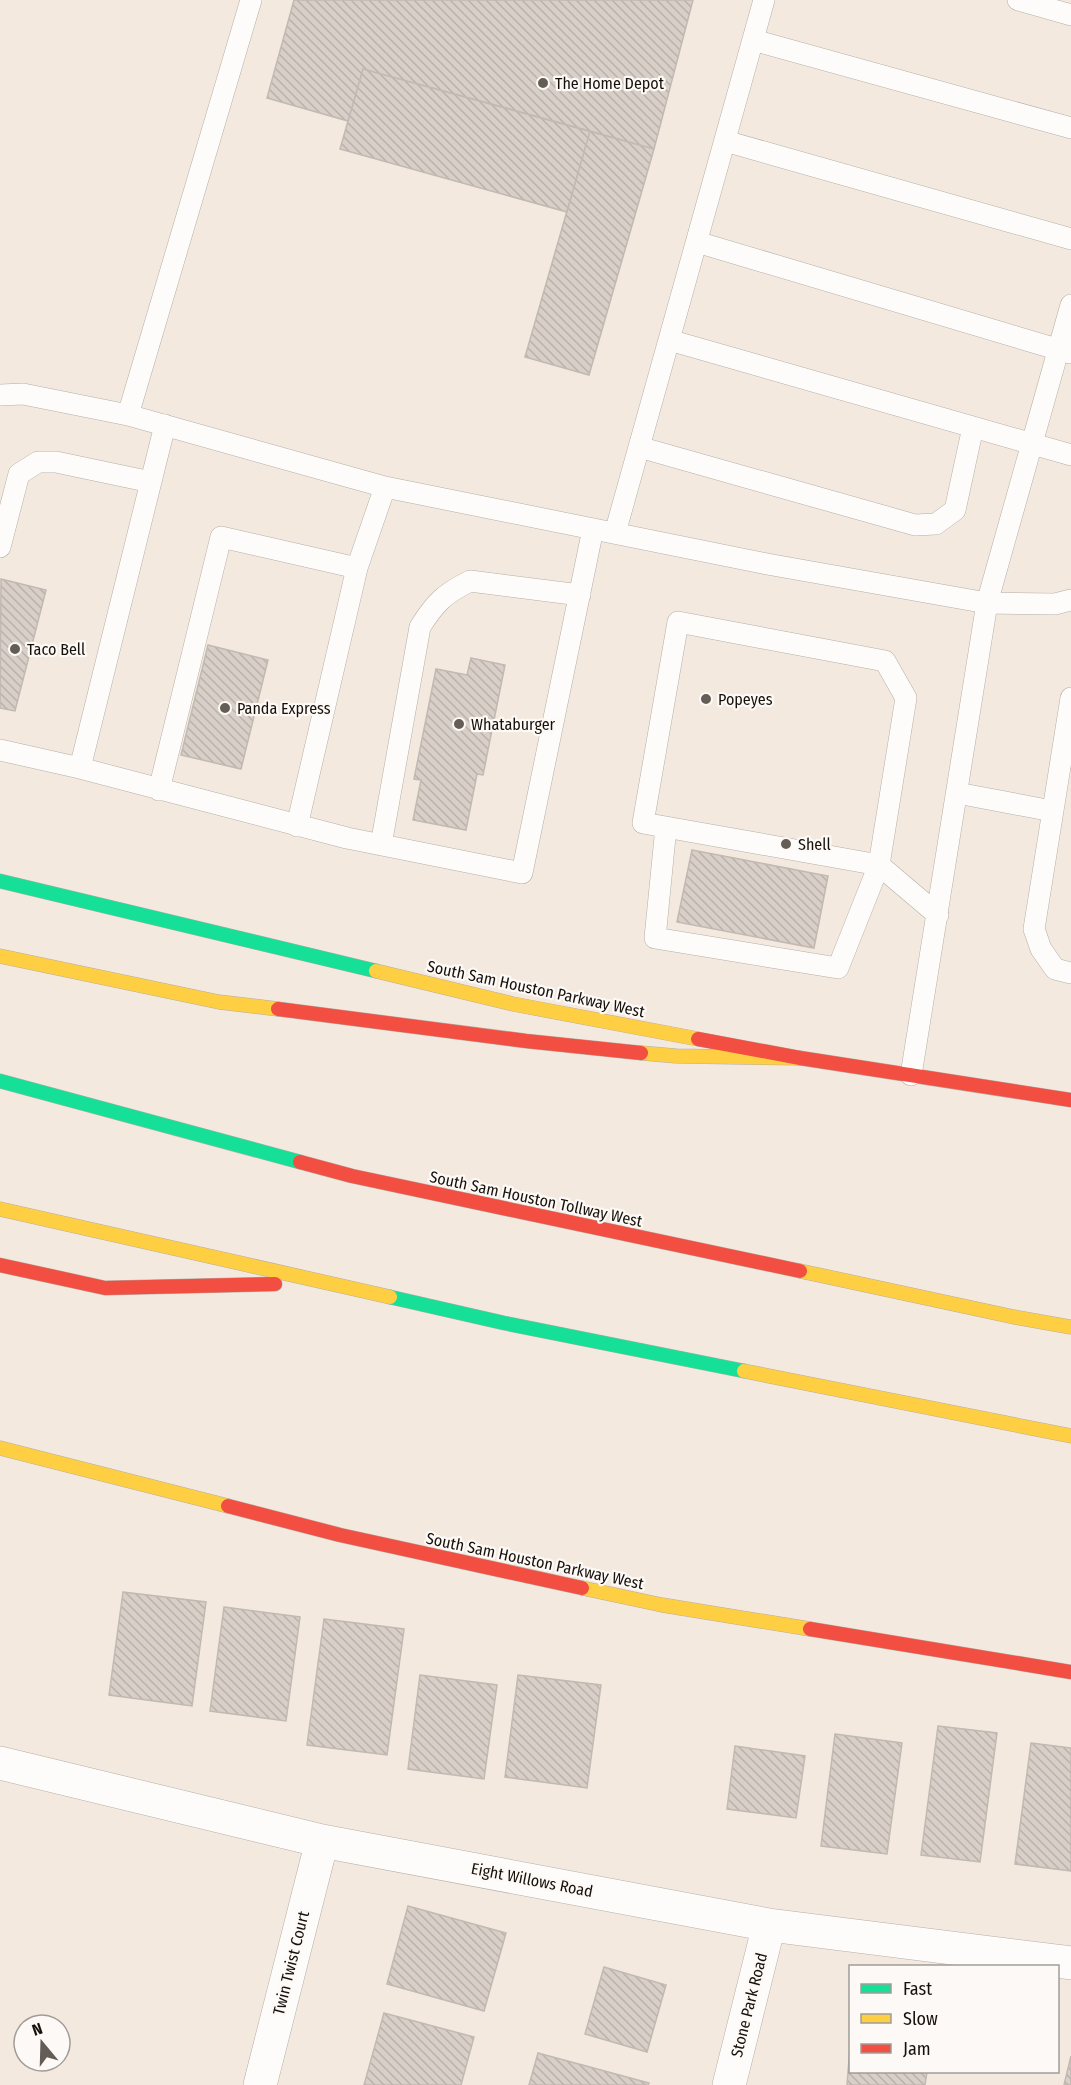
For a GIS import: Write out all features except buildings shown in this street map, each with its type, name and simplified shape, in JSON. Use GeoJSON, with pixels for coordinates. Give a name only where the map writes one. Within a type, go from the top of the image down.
{"type":"FeatureCollection","features":[{"type":"Feature","properties":{"kind":"main road","name":"South Sam Houston Parkway West"},"geometry":{"type":"LineString","coordinates":[[0,881],[513,1004],[801,1058],[1071,1100]]}},
{"type":"Feature","properties":{"kind":"main road"},"geometry":{"type":"LineString","coordinates":[[0,956],[219,1002],[514,1040],[676,1056],[801,1058]]}},
{"type":"Feature","properties":{"kind":"main road","name":"South Sam Houston Tollway West"},"geometry":{"type":"LineString","coordinates":[[0,1081],[352,1176],[1071,1327]]}},
{"type":"Feature","properties":{"kind":"main road"},"geometry":{"type":"LineString","coordinates":[[0,1209],[515,1325],[1071,1436]]}},
{"type":"Feature","properties":{"kind":"main road"},"geometry":{"type":"LineString","coordinates":[[0,1265],[105,1288],[326,1283]]}},
{"type":"Feature","properties":{"kind":"main road","name":"South Sam Houston Parkway West"},"geometry":{"type":"LineString","coordinates":[[0,1448],[340,1535],[650,1602],[1071,1672]]}},
{"type":"Feature","properties":{"kind":"street","name":"Eight Willows Road"},"geometry":{"type":"LineString","coordinates":[[0,1763],[322,1841],[769,1925],[1071,1963]]}},
{"type":"Feature","properties":{"kind":"street","name":"Twin Twist Court"},"geometry":{"type":"LineString","coordinates":[[260,2085],[322,1841]]}},
{"type":"Feature","properties":{"kind":"street","name":"Stone Park Road"},"geometry":{"type":"LineString","coordinates":[[729,2085],[769,1925]]}},
{"type":"Feature","properties":{"kind":"lane"},"geometry":{"type":"LineString","coordinates":[[128,415],[251,0]]}},
{"type":"Feature","properties":{"kind":"lane"},"geometry":{"type":"LineString","coordinates":[[615,533],[764,0]]}},
{"type":"Feature","properties":{"kind":"lane"},"geometry":{"type":"LineString","coordinates":[[1018,0],[1071,15]]}},
{"type":"Feature","properties":{"kind":"lane"},"geometry":{"type":"LineString","coordinates":[[753,40],[1071,128]]}},
{"type":"Feature","properties":{"kind":"lane"},"geometry":{"type":"LineString","coordinates":[[725,141],[1071,239]]}},
{"type":"Feature","properties":{"kind":"lane"},"geometry":{"type":"LineString","coordinates":[[697,242],[1065,352]]}},
{"type":"Feature","properties":{"kind":"lane"},"geometry":{"type":"LineString","coordinates":[[911,1075],[987,603],[1032,444],[1065,352],[1071,305]]}},
{"type":"Feature","properties":{"kind":"lane"},"geometry":{"type":"LineString","coordinates":[[669,340],[1071,455]]}},
{"type":"Feature","properties":{"kind":"lane"},"geometry":{"type":"LineString","coordinates":[[0,395],[23,394],[128,415],[385,487],[767,564],[987,603],[1055,604],[1071,600]]}},
{"type":"Feature","properties":{"kind":"lane"},"geometry":{"type":"LineString","coordinates":[[80,768],[165,425]]}},
{"type":"Feature","properties":{"kind":"lane"},"geometry":{"type":"LineString","coordinates":[[639,447],[915,525],[936,524],[955,510],[973,427]]}},
{"type":"Feature","properties":{"kind":"lane"},"geometry":{"type":"LineString","coordinates":[[0,547],[19,474],[38,462],[56,462],[151,482]]}},
{"type":"Feature","properties":{"kind":"lane"},"geometry":{"type":"LineString","coordinates":[[297,826],[357,567],[385,487]]}},
{"type":"Feature","properties":{"kind":"lane"},"geometry":{"type":"LineString","coordinates":[[0,750],[80,768],[297,826],[522,873],[593,529]]}},
{"type":"Feature","properties":{"kind":"lane"},"geometry":{"type":"LineString","coordinates":[[159,790],[221,537],[357,567]]}},
{"type":"Feature","properties":{"kind":"lane"},"geometry":{"type":"LineString","coordinates":[[381,845],[420,627],[434,605],[454,589],[470,581],[580,595]]}},
{"type":"Feature","properties":{"kind":"lane"},"geometry":{"type":"LineString","coordinates":[[666,827],[655,938],[838,968],[879,865],[906,698],[885,661],[678,622],[643,823],[666,827],[879,865],[938,915]]}},
{"type":"Feature","properties":{"kind":"lane"},"geometry":{"type":"LineString","coordinates":[[1071,698],[1068,738],[1052,812],[1034,929],[1041,949],[1055,969],[1071,973]]}},
{"type":"Feature","properties":{"kind":"lane"},"geometry":{"type":"LineString","coordinates":[[957,793],[1052,812]]}},
{"type":"Feature","properties":{"kind":"traffic: fast"},"geometry":{"type":"LineString","coordinates":[[0,881],[376,971]]}},
{"type":"Feature","properties":{"kind":"traffic: fast"},"geometry":{"type":"LineString","coordinates":[[0,1081],[300,1162]]}},
{"type":"Feature","properties":{"kind":"traffic: fast"},"geometry":{"type":"LineString","coordinates":[[390,1297],[504,1323],[744,1371]]}},
{"type":"Feature","properties":{"kind":"traffic: slow"},"geometry":{"type":"LineString","coordinates":[[0,956],[219,1002],[278,1009]]}},
{"type":"Feature","properties":{"kind":"traffic: slow"},"geometry":{"type":"LineString","coordinates":[[376,971],[513,1004],[698,1039]]}},
{"type":"Feature","properties":{"kind":"traffic: slow"},"geometry":{"type":"LineString","coordinates":[[641,1053],[676,1056],[800,1058]]}},
{"type":"Feature","properties":{"kind":"traffic: slow"},"geometry":{"type":"LineString","coordinates":[[0,1209],[390,1297]]}},
{"type":"Feature","properties":{"kind":"traffic: slow"},"geometry":{"type":"LineString","coordinates":[[800,1271],[1071,1327]]}},
{"type":"Feature","properties":{"kind":"traffic: slow"},"geometry":{"type":"LineString","coordinates":[[744,1371],[1071,1436]]}},
{"type":"Feature","properties":{"kind":"traffic: slow"},"geometry":{"type":"LineString","coordinates":[[0,1448],[228,1506]]}},
{"type":"Feature","properties":{"kind":"traffic: slow"},"geometry":{"type":"LineString","coordinates":[[582,1588],[662,1605],[810,1629]]}},
{"type":"Feature","properties":{"kind":"traffic: jam"},"geometry":{"type":"LineString","coordinates":[[278,1009],[526,1041],[641,1053]]}},
{"type":"Feature","properties":{"kind":"traffic: jam"},"geometry":{"type":"LineString","coordinates":[[698,1039],[800,1058],[1071,1100]]}},
{"type":"Feature","properties":{"kind":"traffic: jam"},"geometry":{"type":"LineString","coordinates":[[300,1162],[352,1176],[800,1271]]}},
{"type":"Feature","properties":{"kind":"traffic: jam"},"geometry":{"type":"LineString","coordinates":[[0,1265],[105,1288],[275,1284]]}},
{"type":"Feature","properties":{"kind":"traffic: jam"},"geometry":{"type":"LineString","coordinates":[[228,1506],[340,1535],[582,1588]]}},
{"type":"Feature","properties":{"kind":"traffic: jam"},"geometry":{"type":"LineString","coordinates":[[810,1629],[1071,1672]]}},
{"type":"Feature","properties":{"kind":"place","name":"The Home Depot"},"geometry":{"type":"Point","coordinates":[543,83]}},
{"type":"Feature","properties":{"kind":"place","name":"Taco Bell"},"geometry":{"type":"Point","coordinates":[15,649]}},
{"type":"Feature","properties":{"kind":"place","name":"Popeyes"},"geometry":{"type":"Point","coordinates":[706,699]}},
{"type":"Feature","properties":{"kind":"place","name":"Panda Express"},"geometry":{"type":"Point","coordinates":[225,708]}},
{"type":"Feature","properties":{"kind":"place","name":"Whataburger"},"geometry":{"type":"Point","coordinates":[459,724]}},
{"type":"Feature","properties":{"kind":"place","name":"Shell"},"geometry":{"type":"Point","coordinates":[786,844]}}]}
